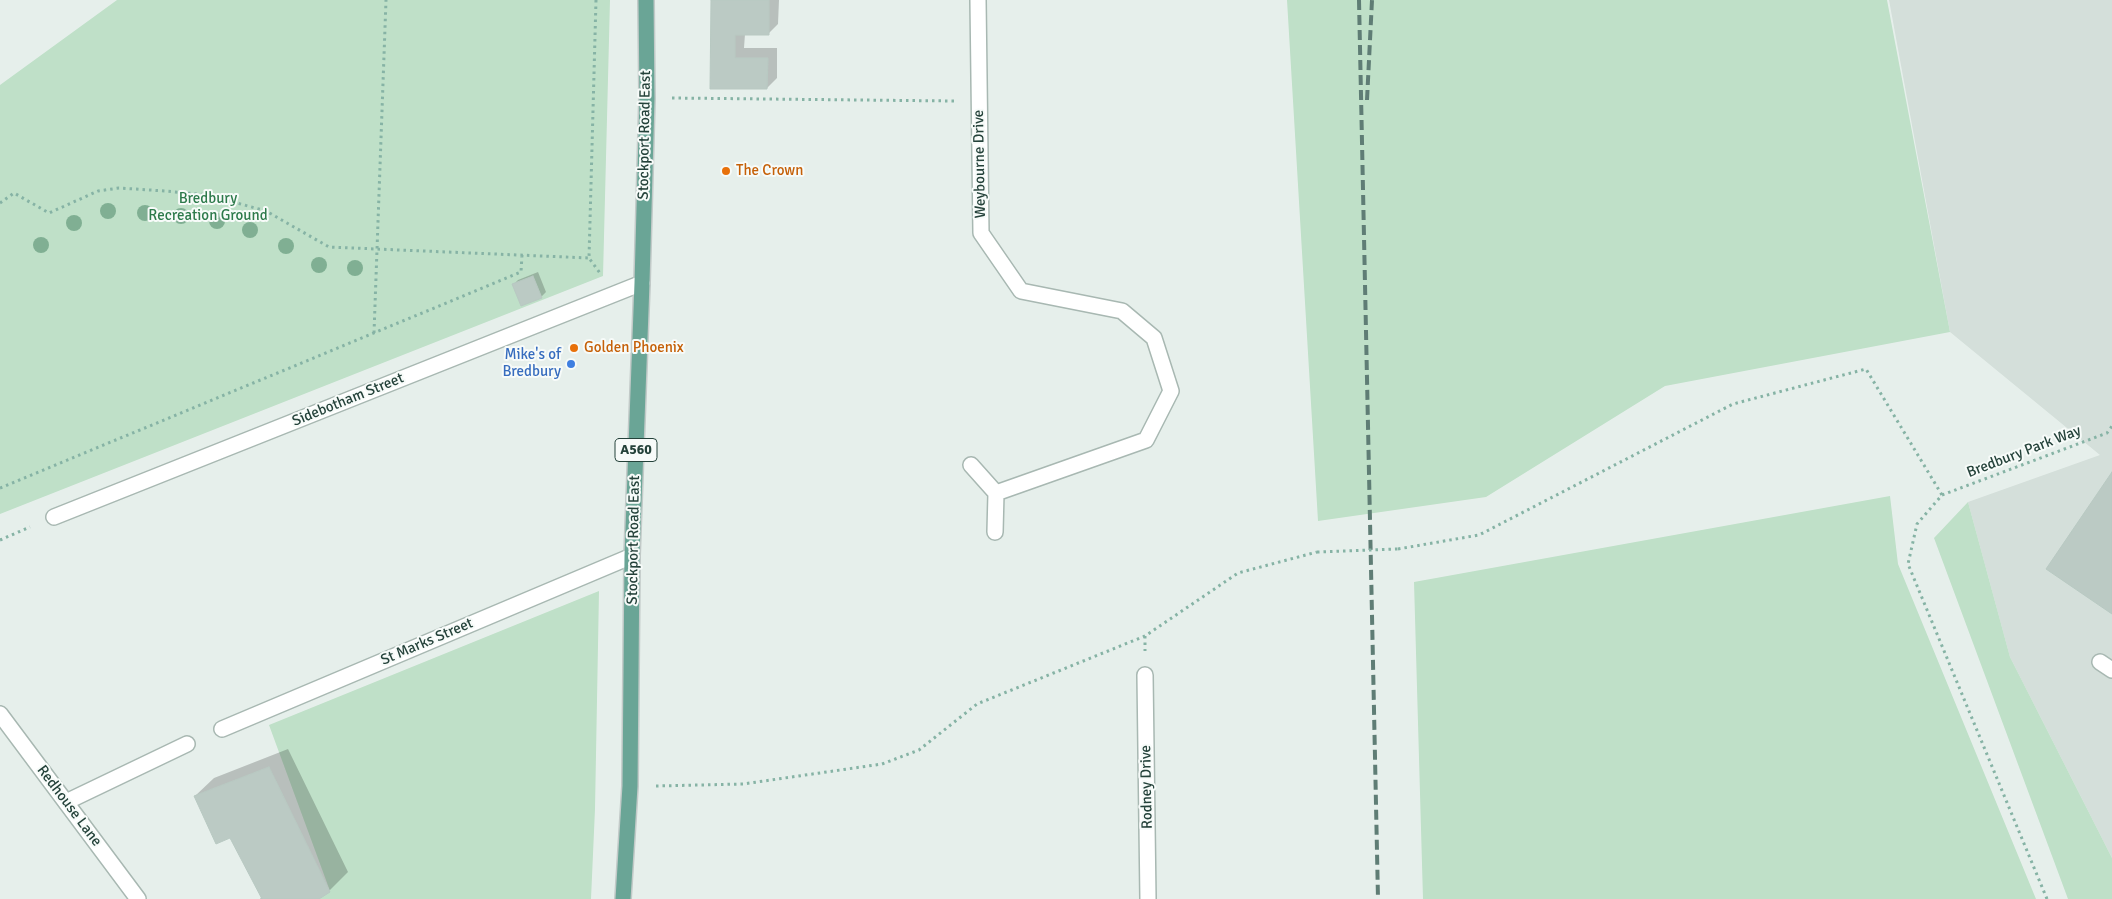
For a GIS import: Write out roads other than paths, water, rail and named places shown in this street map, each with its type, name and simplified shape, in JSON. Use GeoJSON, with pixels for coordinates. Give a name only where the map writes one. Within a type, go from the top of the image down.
{"type":"FeatureCollection","features":[{"type":"Feature","properties":{"kind":"main road","name":"Stockport Road East"},"geometry":{"type":"LineString","coordinates":[[623,899],[630,786],[632,556],[647,98],[646,0]]}},
{"type":"Feature","properties":{"kind":"street","name":"Weybourne Drive"},"geometry":{"type":"LineString","coordinates":[[978,0],[981,233],[1021,291],[1122,311],[1154,338],[1171,391],[1146,440],[996,493]]}},
{"type":"Feature","properties":{"kind":"street","name":"Sidebotham Street"},"geometry":{"type":"LineString","coordinates":[[54,517],[642,283]]}},
{"type":"Feature","properties":{"kind":"street"},"geometry":{"type":"LineString","coordinates":[[972,465],[996,493],[995,532]]}},
{"type":"Feature","properties":{"kind":"street","name":"St Marks Street"},"geometry":{"type":"LineString","coordinates":[[222,728],[632,556]]}},
{"type":"Feature","properties":{"kind":"street","name":"Rodney Drive"},"geometry":{"type":"LineString","coordinates":[[1146,675],[1148,899]]}},
{"type":"Feature","properties":{"kind":"street","name":"Redhouse Lane"},"geometry":{"type":"LineString","coordinates":[[0,714],[138,899]]}},
{"type":"Feature","properties":{"kind":"street"},"geometry":{"type":"LineString","coordinates":[[66,802],[187,744]]}},
{"type":"Feature","properties":{"kind":"railway"},"geometry":{"type":"LineString","coordinates":[[1359,0],[1378,899]]}},
{"type":"Feature","properties":{"kind":"railway"},"geometry":{"type":"LineString","coordinates":[[1367,100],[1372,0]]}},
{"type":"Feature","properties":{"kind":"place","name":"The Crown"},"geometry":{"type":"Point","coordinates":[726,171]}},
{"type":"Feature","properties":{"kind":"place","name":"Golden Phoenix"},"geometry":{"type":"Point","coordinates":[574,348]}},
{"type":"Feature","properties":{"kind":"place","name":"Mike's of Bredbury"},"geometry":{"type":"Point","coordinates":[571,364]}},
{"type":"Feature","properties":{"kind":"park label","name":"Bredbury Recreation Ground"},"geometry":{"type":"Point","coordinates":[208,208]}}]}
